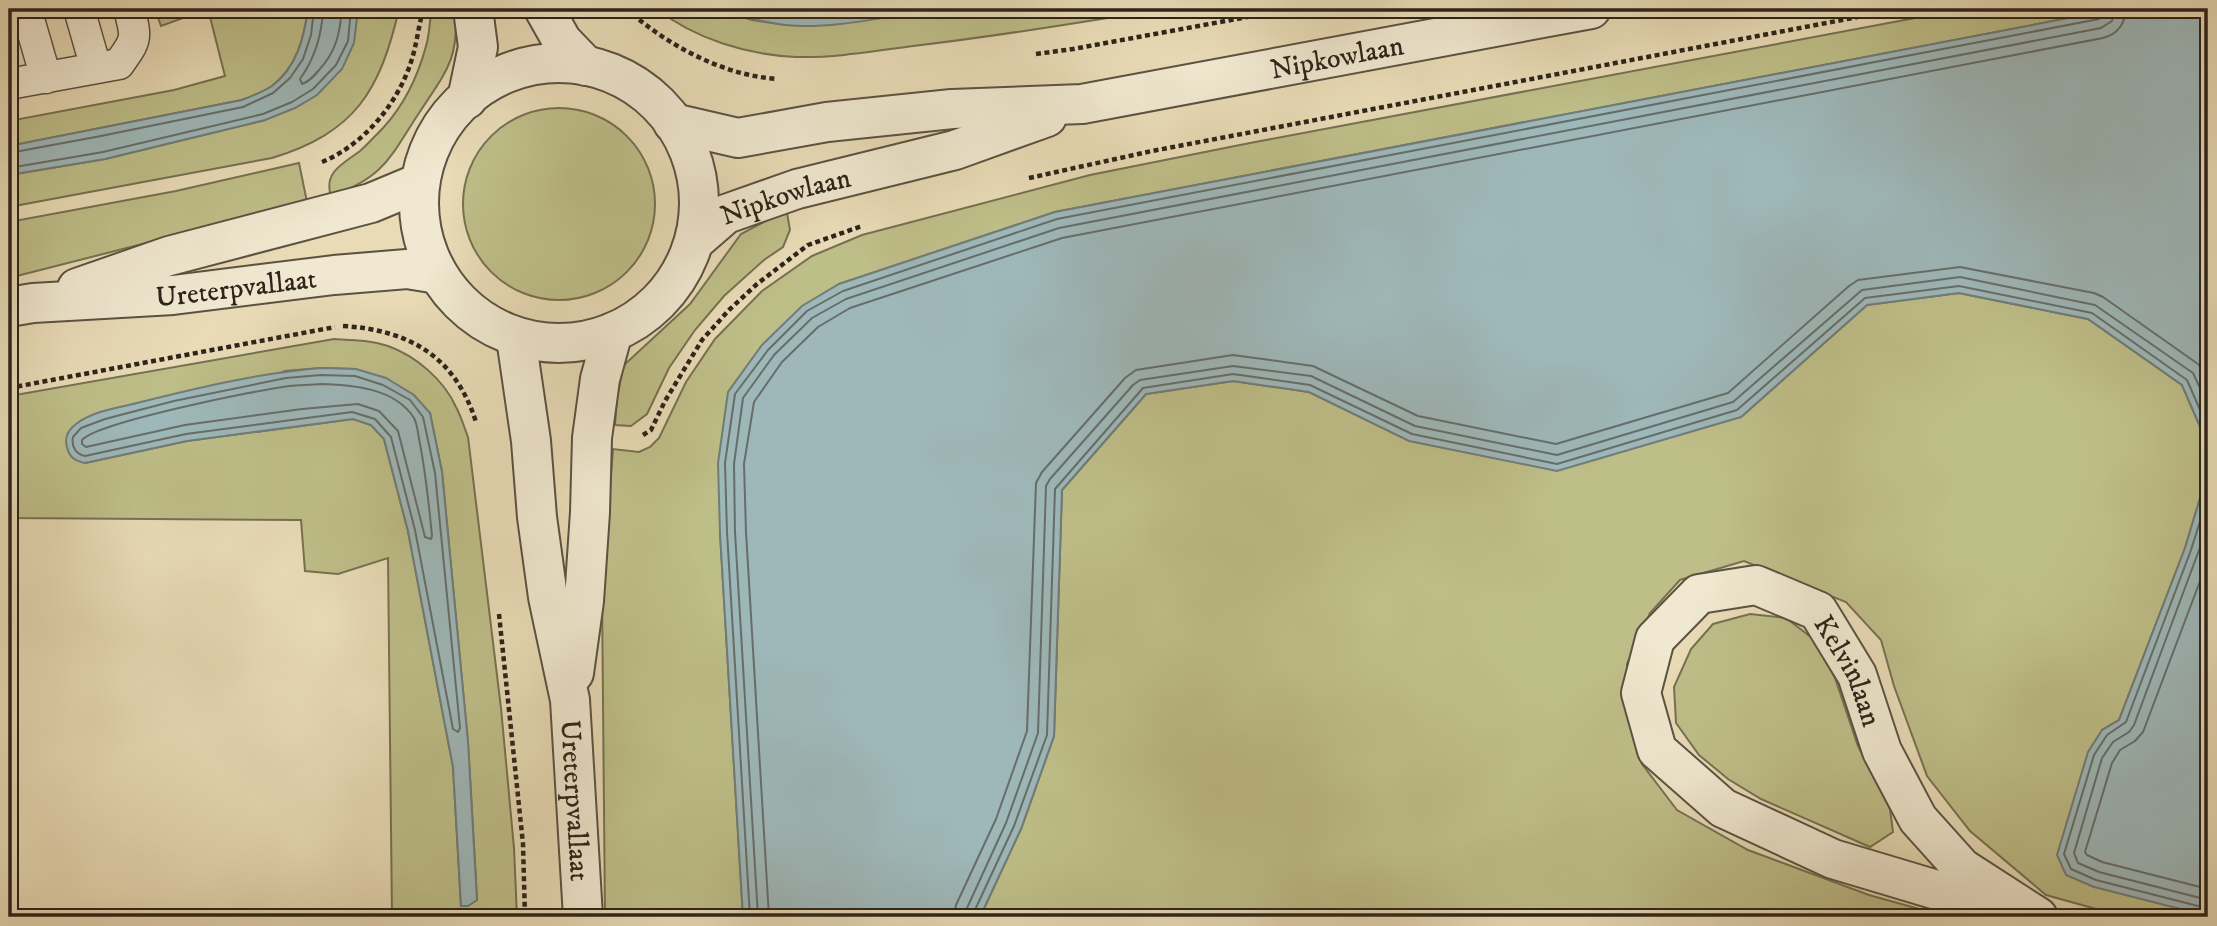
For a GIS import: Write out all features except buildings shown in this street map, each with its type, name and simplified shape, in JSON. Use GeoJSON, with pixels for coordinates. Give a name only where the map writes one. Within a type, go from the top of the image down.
{"type":"FeatureCollection","features":[{"type":"Feature","properties":{"kind":"street"},"geometry":{"type":"LineString","coordinates":[[467,99],[478,47],[473,9]]}},
{"type":"Feature","properties":{"kind":"street"},"geometry":{"type":"LineString","coordinates":[[544,9],[562,41],[586,66]]}},
{"type":"Feature","properties":{"kind":"street","name":"Nipkowlaan"},"geometry":{"type":"LineString","coordinates":[[673,123],[738,138],[827,122],[952,109],[1082,104],[1591,9]]}},
{"type":"Feature","properties":{"kind":"street"},"geometry":{"type":"LineString","coordinates":[[556,63],[586,66],[631,83],[654,101],[673,123],[689,150],[699,178],[702,212],[696,240],[681,275],[654,306],[613,332],[589,341],[563,344],[516,338],[488,324],[464,307],[438,274],[421,233],[419,183],[431,143],[449,117],[467,99],[498,76],[528,65],[556,63]]}},
{"type":"Feature","properties":{"kind":"street","name":"Nipkowlaan"},"geometry":{"type":"LineString","coordinates":[[696,240],[726,214],[738,209],[797,189],[955,150],[1082,104]]}},
{"type":"Feature","properties":{"kind":"street","name":"Ureterpvallaat"},"geometry":{"type":"LineString","coordinates":[[21,305],[169,256],[370,203],[419,183]]}},
{"type":"Feature","properties":{"kind":"street","name":"Ureterpvallaat"},"geometry":{"type":"LineString","coordinates":[[21,305],[173,295],[407,269],[438,274]]}},
{"type":"Feature","properties":{"kind":"street","name":"Ureterpvallaat"},"geometry":{"type":"LineString","coordinates":[[570,700],[584,601],[592,438],[600,379],[613,332]]}},
{"type":"Feature","properties":{"kind":"street","name":"Ureterpvallaat"},"geometry":{"type":"LineString","coordinates":[[516,338],[531,441],[537,517],[548,597],[570,700],[583,909]]}},
{"type":"Feature","properties":{"kind":"street","name":"Kelvinlaan"},"geometry":{"type":"LineString","coordinates":[[2027,917],[1833,859],[1723,808],[1657,750],[1641,693],[1655,639],[1699,594],[1756,585],[1818,611],[1857,675],[1882,751],[1918,819],[1962,868],[2038,917]]}},
{"type":"Feature","properties":{"kind":"lane"},"geometry":{"type":"LineString","coordinates":[[26,9],[46,78]]}},
{"type":"Feature","properties":{"kind":"lane"},"geometry":{"type":"LineString","coordinates":[[79,9],[96,68]]}},
{"type":"Feature","properties":{"kind":"lane"},"geometry":{"type":"LineString","coordinates":[[9,85],[119,64],[131,47],[136,32],[129,9]]}},
{"type":"Feature","properties":{"kind":"path"},"geometry":{"type":"LineString","coordinates":[[313,166],[335,157],[354,144],[385,111],[412,61],[423,9]]}},
{"type":"Feature","properties":{"kind":"path"},"geometry":{"type":"LineString","coordinates":[[626,9],[652,31],[688,52],[726,68],[774,79],[787,79]]}},
{"type":"Feature","properties":{"kind":"path"},"geometry":{"type":"LineString","coordinates":[[1034,54],[1290,9]]}},
{"type":"Feature","properties":{"kind":"path"},"geometry":{"type":"LineString","coordinates":[[1022,180],[1152,151],[1900,9]]}},
{"type":"Feature","properties":{"kind":"path"},"geometry":{"type":"LineString","coordinates":[[592,438],[638,438],[652,430],[665,401],[702,340],[729,310],[757,284],[808,245],[863,226]]}},
{"type":"Feature","properties":{"kind":"path"},"geometry":{"type":"LineString","coordinates":[[9,388],[343,326],[368,327],[409,339],[449,370],[472,408],[483,443],[531,441]]}},
{"type":"Feature","properties":{"kind":"path"},"geometry":{"type":"LineString","coordinates":[[498,604],[523,844],[525,917]]}},
{"type":"Feature","properties":{"kind":"green space"},"geometry":{"type":"Polygon","coordinates":[[[155,9],[208,9],[161,26],[155,9]]]}},
{"type":"Feature","properties":{"kind":"green space"},"geometry":{"type":"Polygon","coordinates":[[[208,9],[308,9],[298,51],[288,70],[272,86],[242,100],[9,146],[9,121],[174,90],[225,76],[208,9]]]}},
{"type":"Feature","properties":{"kind":"green space"},"geometry":{"type":"Polygon","coordinates":[[[358,9],[399,9],[392,38],[373,85],[344,121],[325,135],[272,158],[9,207],[9,175],[105,159],[265,120],[358,13],[358,9]]]}},
{"type":"Feature","properties":{"kind":"green space"},"geometry":{"type":"Polygon","coordinates":[[[432,9],[455,9],[455,41],[449,65],[401,142],[384,164],[363,181],[331,196],[329,188],[332,174],[383,128],[409,90],[427,41],[432,9]]]}},
{"type":"Feature","properties":{"kind":"green space"},"geometry":{"type":"Polygon","coordinates":[[[657,9],[717,9],[752,20],[787,25],[819,25],[940,9],[1162,9],[855,54],[796,57],[759,53],[723,44],[688,29],[657,9]]]}},
{"type":"Feature","properties":{"kind":"green space"},"geometry":{"type":"Polygon","coordinates":[[[1963,9],[2116,9],[1055,212],[839,284],[720,533],[743,917],[605,917],[602,593],[613,449],[639,452],[650,447],[659,438],[686,382],[715,339],[762,291],[812,256],[862,235],[1090,175],[1963,9]]]}},
{"type":"Feature","properties":{"kind":"green space"},"geometry":{"type":"Polygon","coordinates":[[[559,108],[578,109],[596,115],[627,136],[648,167],[654,185],[654,223],[648,241],[627,272],[596,293],[578,299],[559,300],[540,299],[522,293],[491,272],[470,241],[464,223],[463,204],[464,185],[470,167],[491,136],[522,115],[540,109],[559,108]]]}},
{"type":"Feature","properties":{"kind":"green space"},"geometry":{"type":"Polygon","coordinates":[[[299,163],[307,202],[9,278],[9,222],[176,191],[299,163]]]}},
{"type":"Feature","properties":{"kind":"green space"},"geometry":{"type":"Polygon","coordinates":[[[787,213],[790,230],[783,247],[764,260],[724,296],[695,330],[669,368],[647,414],[631,426],[615,425],[623,366],[690,304],[741,234],[773,217],[787,213]]]}},
{"type":"Feature","properties":{"kind":"green space"},"geometry":{"type":"Polygon","coordinates":[[[1959,293],[2088,319],[2182,385],[2208,445],[2208,472],[2185,548],[2119,720],[2102,730],[2208,917],[2125,917],[2046,895],[1970,831],[1927,776],[1894,686],[1881,640],[1846,602],[1744,561],[1680,580],[1650,613],[1627,664],[1628,718],[1642,764],[1677,810],[1748,850],[1869,895],[1948,917],[980,917],[1021,829],[1054,736],[1062,490],[1146,394],[1233,381],[1309,392],[1410,441],[1741,417],[1867,305],[1959,293]]]}},
{"type":"Feature","properties":{"kind":"green space"},"geometry":{"type":"Polygon","coordinates":[[[334,339],[368,341],[388,346],[409,356],[437,378],[451,397],[468,437],[501,708],[514,848],[517,917],[392,917],[388,558],[338,574],[305,571],[301,520],[9,518],[9,419],[17,418],[15,395],[334,339]],[[356,369],[285,371],[85,463],[187,441],[353,419],[371,425],[384,439],[408,531],[453,767],[461,906],[477,899],[468,742],[442,472],[430,413],[356,369]]]}},
{"type":"Feature","properties":{"kind":"green space"},"geometry":{"type":"Polygon","coordinates":[[[1750,614],[1786,618],[1816,641],[1835,678],[1858,746],[1890,809],[1893,832],[1870,847],[1761,799],[1728,779],[1699,755],[1676,723],[1674,687],[1691,649],[1713,624],[1750,614]]]}},
{"type":"Feature","properties":{"kind":"water"},"geometry":{"type":"Polygon","coordinates":[[[308,9],[358,9],[354,43],[342,69],[317,95],[295,108],[265,120],[105,159],[9,175],[9,146],[242,100],[269,88],[288,70],[298,51],[308,9]]]}},
{"type":"Feature","properties":{"kind":"water"},"geometry":{"type":"Polygon","coordinates":[[[717,9],[940,9],[842,24],[803,26],[767,22],[717,9]]]}},
{"type":"Feature","properties":{"kind":"water"},"geometry":{"type":"Polygon","coordinates":[[[2116,9],[2208,9],[2208,445],[2182,385],[2088,319],[1959,293],[1867,305],[1741,417],[1557,471],[1409,441],[1309,392],[1233,381],[1146,394],[1062,490],[1054,736],[1021,829],[980,917],[743,917],[718,463],[728,392],[762,345],[802,306],[839,284],[1055,212],[2116,9]]]}},
{"type":"Feature","properties":{"kind":"water"},"geometry":{"type":"Polygon","coordinates":[[[321,368],[356,369],[386,378],[414,395],[430,413],[442,472],[468,742],[477,900],[468,906],[461,906],[453,767],[408,531],[384,439],[371,425],[353,419],[187,441],[85,463],[73,458],[66,443],[71,429],[97,413],[228,382],[321,368]]]}},
{"type":"Feature","properties":{"kind":"water"},"geometry":{"type":"Polygon","coordinates":[[[2208,472],[2208,916],[2094,887],[2066,875],[2057,855],[2088,752],[2102,730],[2119,720],[2185,548],[2208,472]]]}}]}
